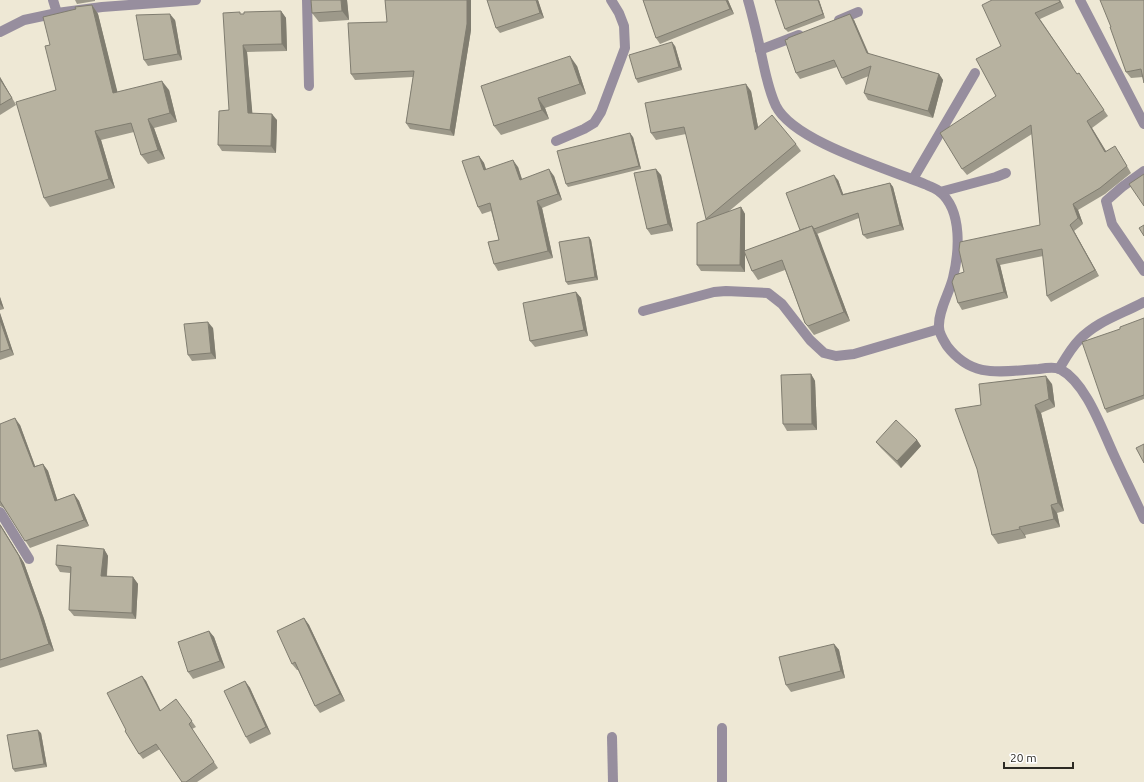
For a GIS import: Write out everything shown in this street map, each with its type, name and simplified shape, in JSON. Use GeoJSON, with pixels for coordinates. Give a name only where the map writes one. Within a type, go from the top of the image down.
{"type":"FeatureCollection","features":[{"type":"Feature","properties":{"kind":"street"},"geometry":{"type":"LineString","coordinates":[[53,0],[57,13]]}},
{"type":"Feature","properties":{"kind":"street"},"geometry":{"type":"LineString","coordinates":[[0,32],[24,20],[102,4],[196,0]]}},
{"type":"Feature","properties":{"kind":"street"},"geometry":{"type":"LineString","coordinates":[[307,0],[309,86]]}},
{"type":"Feature","properties":{"kind":"street"},"geometry":{"type":"LineString","coordinates":[[556,141],[594,123],[601,112],[625,48],[624,26],[619,13],[611,0]]}},
{"type":"Feature","properties":{"kind":"street"},"geometry":{"type":"LineString","coordinates":[[748,0],[771,93],[776,106],[785,119],[812,138],[831,148],[913,179],[940,192],[948,202],[957,225],[958,238],[953,278],[938,329],[944,342],[957,356],[970,366],[980,370],[1059,369],[1075,382],[1089,402],[1144,519]]}},
{"type":"Feature","properties":{"kind":"street"},"geometry":{"type":"LineString","coordinates":[[1080,0],[1144,124]]}},
{"type":"Feature","properties":{"kind":"street"},"geometry":{"type":"LineString","coordinates":[[830,23],[858,12]]}},
{"type":"Feature","properties":{"kind":"street"},"geometry":{"type":"LineString","coordinates":[[760,50],[809,31]]}},
{"type":"Feature","properties":{"kind":"street"},"geometry":{"type":"LineString","coordinates":[[913,179],[975,72]]}},
{"type":"Feature","properties":{"kind":"street"},"geometry":{"type":"LineString","coordinates":[[1144,171],[1106,201],[1112,224],[1144,271]]}},
{"type":"Feature","properties":{"kind":"street"},"geometry":{"type":"LineString","coordinates":[[940,192],[1006,173]]}},
{"type":"Feature","properties":{"kind":"street"},"geometry":{"type":"LineString","coordinates":[[644,311],[714,292],[726,291],[768,293],[782,304],[810,340],[824,353],[836,356],[854,354],[938,329]]}},
{"type":"Feature","properties":{"kind":"street"},"geometry":{"type":"LineString","coordinates":[[1059,369],[1078,341],[1089,331],[1106,320],[1144,302]]}},
{"type":"Feature","properties":{"kind":"street"},"geometry":{"type":"LineString","coordinates":[[0,512],[29,559]]}},
{"type":"Feature","properties":{"kind":"street"},"geometry":{"type":"LineString","coordinates":[[722,728],[722,782]]}},
{"type":"Feature","properties":{"kind":"street"},"geometry":{"type":"LineString","coordinates":[[612,737],[613,782]]}},
{"type":"Feature","properties":{"kind":"building"},"geometry":{"type":"Polygon","coordinates":[[[311,0],[341,0],[342,11],[312,13],[311,0]]]}},
{"type":"Feature","properties":{"kind":"building"},"geometry":{"type":"Polygon","coordinates":[[[385,0],[467,0],[467,24],[450,130],[406,123],[414,71],[351,74],[348,23],[387,22],[385,0]]]}},
{"type":"Feature","properties":{"kind":"building"},"geometry":{"type":"Polygon","coordinates":[[[487,0],[536,0],[540,13],[496,28],[487,0]]]}},
{"type":"Feature","properties":{"kind":"building"},"geometry":{"type":"Polygon","coordinates":[[[643,0],[726,0],[730,9],[656,38],[643,0]]]}},
{"type":"Feature","properties":{"kind":"building"},"geometry":{"type":"Polygon","coordinates":[[[775,0],[818,0],[823,14],[785,29],[775,0]]]}},
{"type":"Feature","properties":{"kind":"building"},"geometry":{"type":"Polygon","coordinates":[[[992,0],[1059,0],[1060,2],[1035,13],[1104,110],[1087,121],[1105,152],[1115,146],[1127,166],[1100,188],[1073,204],[1078,218],[1070,225],[1095,270],[1047,296],[1042,249],[996,259],[1004,292],[958,303],[952,282],[955,275],[964,272],[959,250],[960,242],[1040,225],[1031,125],[962,169],[940,133],[996,96],[976,59],[1001,46],[982,5],[992,0]]]}},
{"type":"Feature","properties":{"kind":"building"},"geometry":{"type":"Polygon","coordinates":[[[1100,0],[1144,0],[1144,83],[1141,69],[1126,72],[1100,0]]]}},
{"type":"Feature","properties":{"kind":"building"},"geometry":{"type":"Polygon","coordinates":[[[92,5],[113,93],[162,81],[170,113],[148,119],[158,150],[141,155],[131,123],[95,131],[109,179],[44,198],[16,102],[56,90],[45,46],[50,45],[43,17],[76,9],[75,7],[92,5]]]}},
{"type":"Feature","properties":{"kind":"building"},"geometry":{"type":"Polygon","coordinates":[[[281,11],[282,44],[243,45],[248,113],[272,114],[271,146],[218,145],[219,111],[229,110],[223,13],[240,12],[240,14],[244,14],[244,12],[281,11]]]}},
{"type":"Feature","properties":{"kind":"building"},"geometry":{"type":"Polygon","coordinates":[[[170,14],[178,54],[144,60],[136,15],[170,14]]]}},
{"type":"Feature","properties":{"kind":"building"},"geometry":{"type":"Polygon","coordinates":[[[850,14],[867,53],[939,74],[928,111],[864,93],[871,66],[842,78],[834,60],[796,73],[785,40],[850,14]]]}},
{"type":"Feature","properties":{"kind":"building"},"geometry":{"type":"Polygon","coordinates":[[[672,42],[679,67],[636,79],[629,55],[672,42]]]}},
{"type":"Feature","properties":{"kind":"building"},"geometry":{"type":"Polygon","coordinates":[[[570,56],[580,84],[538,98],[542,110],[494,126],[481,86],[570,56]]]}},
{"type":"Feature","properties":{"kind":"building"},"geometry":{"type":"Polygon","coordinates":[[[0,79],[12,98],[0,105],[0,79]]]}},
{"type":"Feature","properties":{"kind":"building"},"geometry":{"type":"Polygon","coordinates":[[[746,84],[755,130],[772,115],[796,144],[706,219],[684,127],[651,133],[645,103],[746,84]]]}},
{"type":"Feature","properties":{"kind":"building"},"geometry":{"type":"Polygon","coordinates":[[[630,133],[639,166],[566,184],[557,151],[630,133]]]}},
{"type":"Feature","properties":{"kind":"building"},"geometry":{"type":"Polygon","coordinates":[[[479,156],[484,170],[513,160],[520,180],[549,169],[558,194],[537,201],[548,251],[494,264],[488,242],[499,240],[490,203],[478,207],[462,161],[479,156]]]}},
{"type":"Feature","properties":{"kind":"building"},"geometry":{"type":"Polygon","coordinates":[[[656,169],[668,224],[647,229],[634,173],[656,169]]]}},
{"type":"Feature","properties":{"kind":"building"},"geometry":{"type":"Polygon","coordinates":[[[1144,174],[1144,206],[1129,184],[1144,174]]]}},
{"type":"Feature","properties":{"kind":"building"},"geometry":{"type":"Polygon","coordinates":[[[834,175],[842,195],[890,183],[900,225],[863,235],[858,213],[814,229],[812,226],[800,230],[786,193],[834,175]]]}},
{"type":"Feature","properties":{"kind":"building"},"geometry":{"type":"Polygon","coordinates":[[[741,207],[740,265],[697,265],[697,223],[741,207]]]}},
{"type":"Feature","properties":{"kind":"building"},"geometry":{"type":"Polygon","coordinates":[[[1144,225],[1144,236],[1139,228],[1144,225]]]}},
{"type":"Feature","properties":{"kind":"building"},"geometry":{"type":"Polygon","coordinates":[[[812,226],[844,312],[808,326],[805,323],[782,260],[752,271],[744,251],[812,226]]]}},
{"type":"Feature","properties":{"kind":"building"},"geometry":{"type":"Polygon","coordinates":[[[589,237],[595,277],[566,282],[559,242],[589,237]]]}},
{"type":"Feature","properties":{"kind":"building"},"geometry":{"type":"Polygon","coordinates":[[[576,292],[584,330],[530,341],[523,303],[576,292]]]}},
{"type":"Feature","properties":{"kind":"building"},"geometry":{"type":"Polygon","coordinates":[[[1144,318],[1144,395],[1105,409],[1082,342],[1120,329],[1120,327],[1144,318]]]}},
{"type":"Feature","properties":{"kind":"building"},"geometry":{"type":"Polygon","coordinates":[[[0,320],[10,349],[0,352],[0,320]]]}},
{"type":"Feature","properties":{"kind":"building"},"geometry":{"type":"Polygon","coordinates":[[[208,322],[211,353],[188,355],[184,324],[208,322]]]}},
{"type":"Feature","properties":{"kind":"building"},"geometry":{"type":"Polygon","coordinates":[[[811,374],[812,424],[783,424],[781,375],[811,374]]]}},
{"type":"Feature","properties":{"kind":"building"},"geometry":{"type":"Polygon","coordinates":[[[1046,376],[1049,399],[1035,405],[1058,503],[1051,505],[1054,519],[992,535],[977,469],[955,409],[981,405],[979,384],[1046,376]]]}},
{"type":"Feature","properties":{"kind":"building"},"geometry":{"type":"Polygon","coordinates":[[[15,418],[34,467],[43,464],[55,501],[74,494],[84,520],[25,541],[0,501],[0,424],[15,418]]]}},
{"type":"Feature","properties":{"kind":"building"},"geometry":{"type":"Polygon","coordinates":[[[896,420],[917,440],[897,461],[876,442],[896,420]]]}},
{"type":"Feature","properties":{"kind":"building"},"geometry":{"type":"Polygon","coordinates":[[[1144,444],[1144,463],[1136,448],[1144,444]]]}},
{"type":"Feature","properties":{"kind":"building"},"geometry":{"type":"Polygon","coordinates":[[[0,525],[19,556],[49,644],[0,660],[0,525]]]}},
{"type":"Feature","properties":{"kind":"building"},"geometry":{"type":"Polygon","coordinates":[[[57,545],[104,549],[101,576],[133,577],[132,613],[69,610],[71,567],[56,565],[57,545]]]}},
{"type":"Feature","properties":{"kind":"building"},"geometry":{"type":"Polygon","coordinates":[[[304,618],[340,694],[315,706],[295,662],[292,664],[277,631],[304,618]]]}},
{"type":"Feature","properties":{"kind":"building"},"geometry":{"type":"Polygon","coordinates":[[[209,631],[220,661],[188,672],[178,642],[209,631]]]}},
{"type":"Feature","properties":{"kind":"building"},"geometry":{"type":"Polygon","coordinates":[[[834,644],[841,671],[786,685],[779,657],[834,644]]]}},
{"type":"Feature","properties":{"kind":"building"},"geometry":{"type":"Polygon","coordinates":[[[142,676],[160,711],[176,699],[192,721],[189,724],[214,762],[186,782],[182,782],[156,744],[139,754],[125,731],[126,730],[107,693],[142,676]]]}},
{"type":"Feature","properties":{"kind":"building"},"geometry":{"type":"Polygon","coordinates":[[[245,681],[266,727],[246,737],[224,691],[245,681]]]}},
{"type":"Feature","properties":{"kind":"building"},"geometry":{"type":"Polygon","coordinates":[[[38,730],[44,764],[13,769],[7,735],[38,730]]]}}]}
